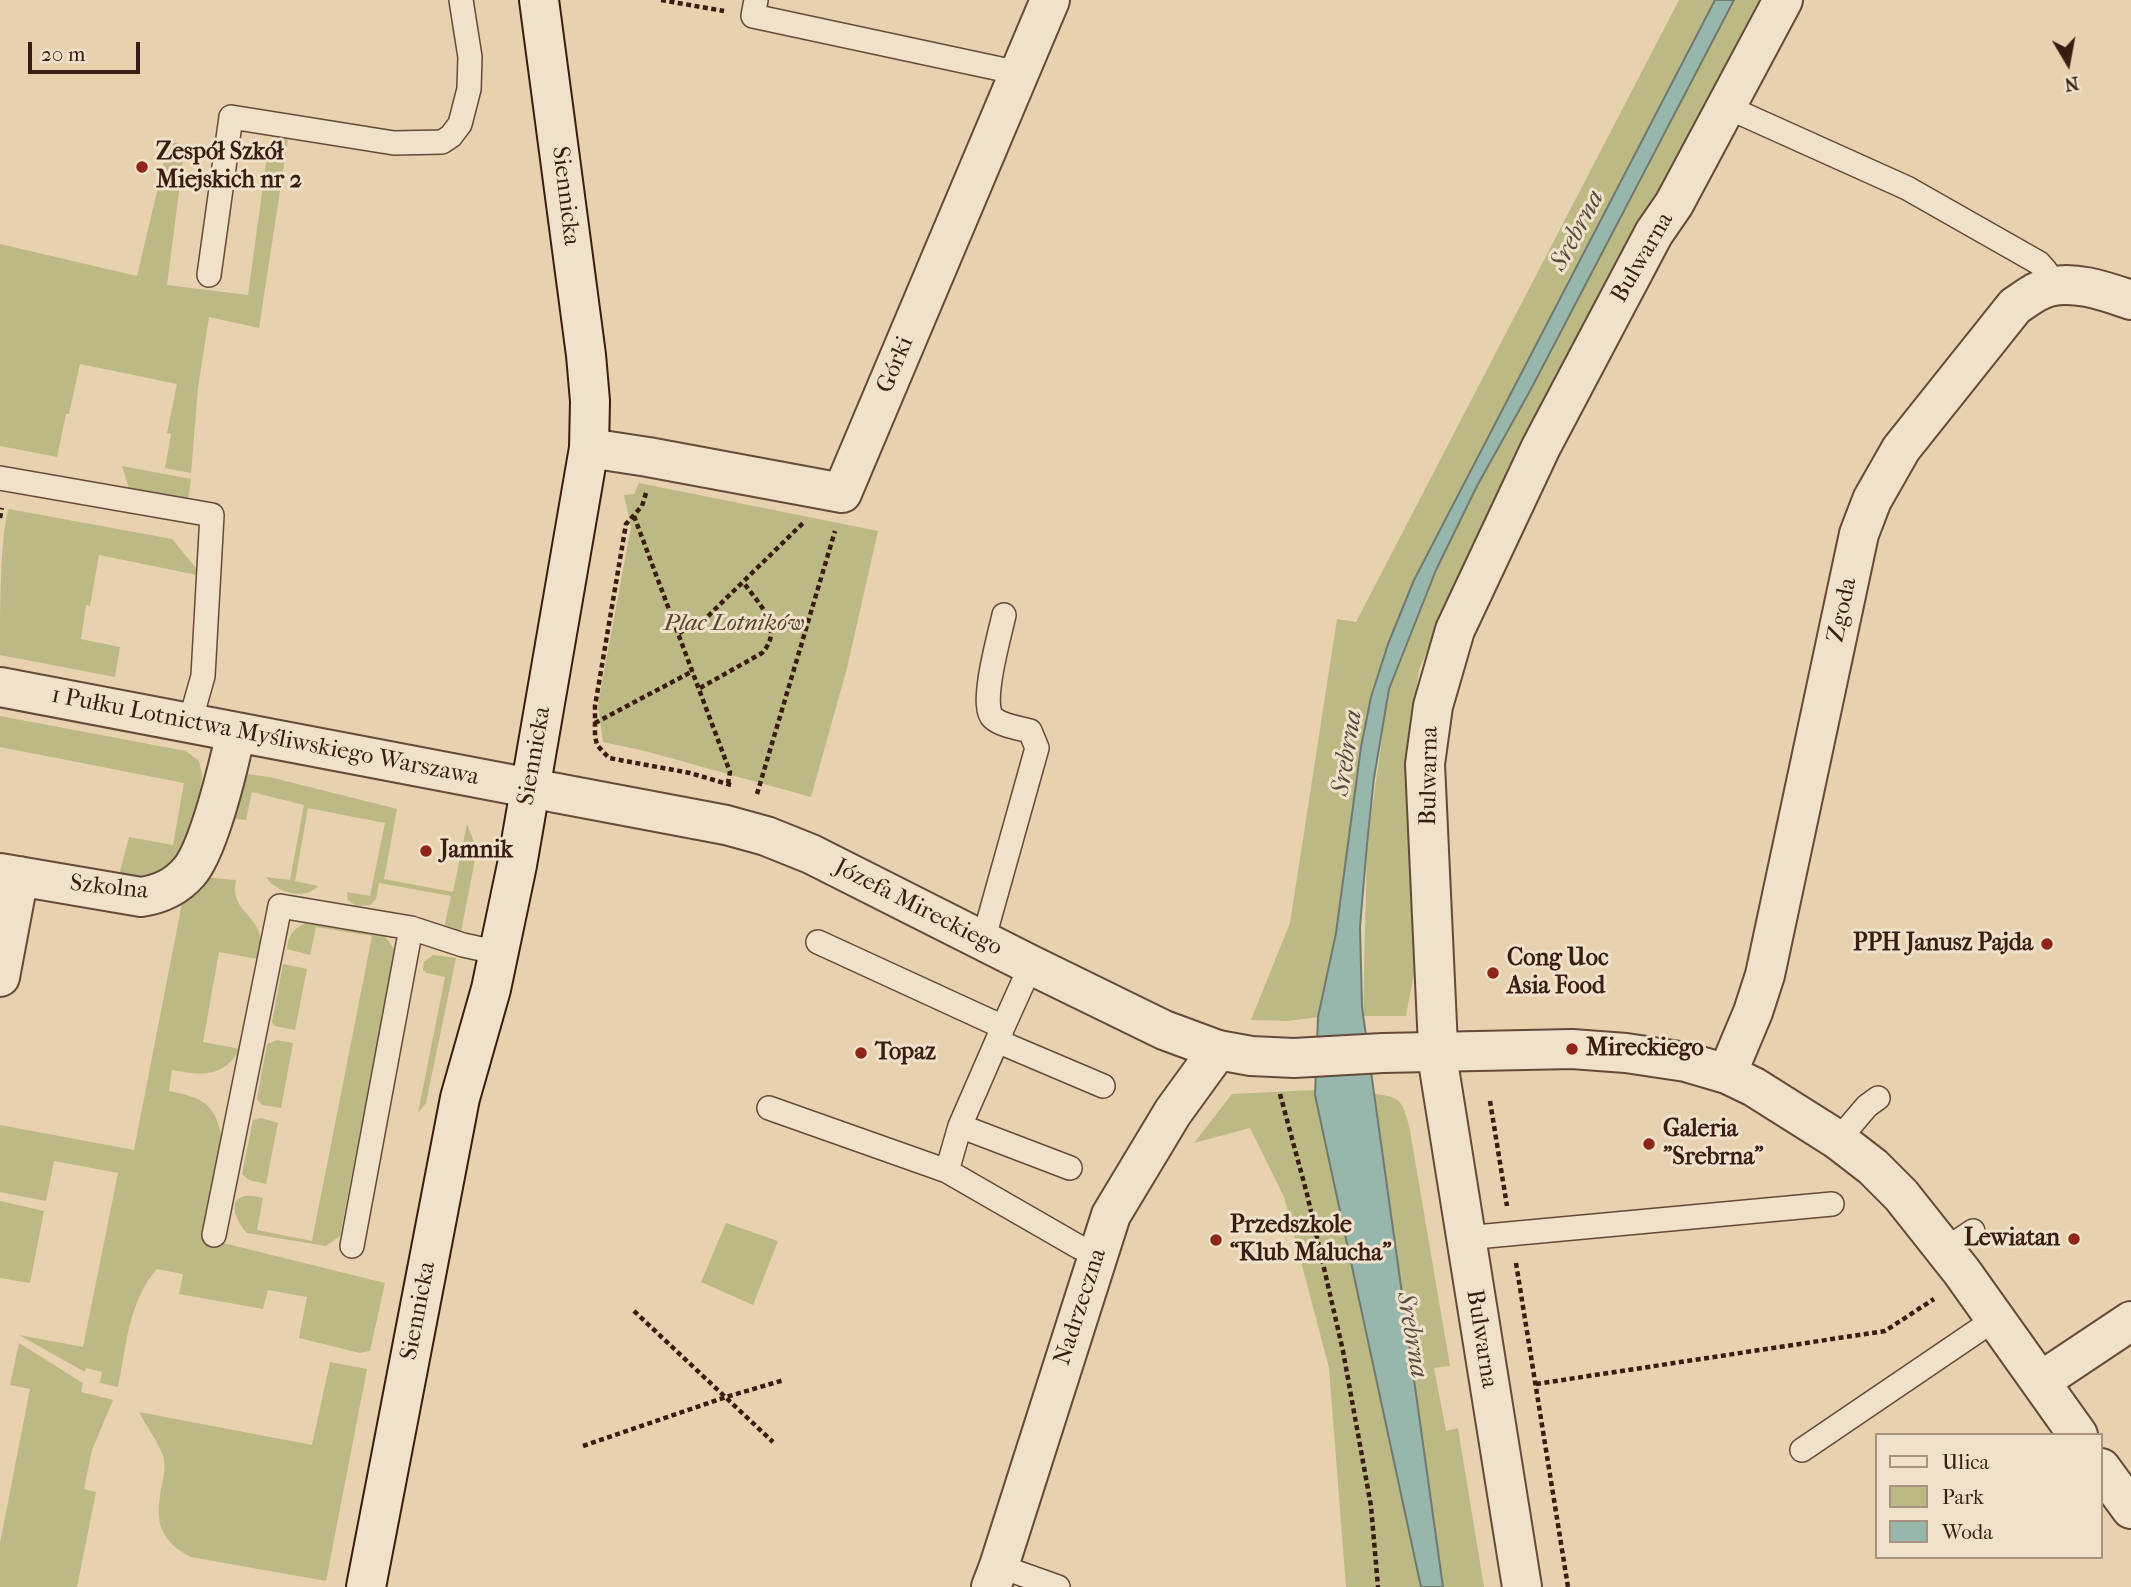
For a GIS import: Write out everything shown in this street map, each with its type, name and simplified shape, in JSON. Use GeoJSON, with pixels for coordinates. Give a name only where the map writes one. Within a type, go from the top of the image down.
{"type":"FeatureCollection","features":[{"type":"Feature","properties":{"kind":"street","name":"Siennicka"},"geometry":{"type":"LineString","coordinates":[[366,1587],[460,1098],[500,953],[589,448],[590,401],[586,355],[539,0]]}},
{"type":"Feature","properties":{"kind":"street","name":"Górki"},"geometry":{"type":"LineString","coordinates":[[589,448],[842,493],[1050,0]]}},
{"type":"Feature","properties":{"kind":"street","name":"Bulwarna"},"geometry":{"type":"LineString","coordinates":[[1522,1587],[1465,1238],[1438,1052],[1425,764],[1427,734],[1455,630],[1541,447],[1654,233],[1674,204],[1783,0]]}},
{"type":"Feature","properties":{"kind":"street"},"geometry":{"type":"LineString","coordinates":[[2050,286],[2078,286],[2131,300]]}},
{"type":"Feature","properties":{"kind":"street","name":"Zgoda"},"geometry":{"type":"LineString","coordinates":[[1727,1074],[1765,975],[1859,534],[1872,500],[1902,449],[2015,306],[2050,286]]}},
{"type":"Feature","properties":{"kind":"street","name":"1 Pułku Lotnictwa Myśliwskiego Warszawa"},"geometry":{"type":"LineString","coordinates":[[0,687],[530,788]]}},
{"type":"Feature","properties":{"kind":"street","name":"Szkolna"},"geometry":{"type":"LineString","coordinates":[[10,875],[141,897],[158,895],[174,886],[190,871],[201,852],[230,762],[236,732]]}},
{"type":"Feature","properties":{"kind":"street","name":"Józefa Mireckiego"},"geometry":{"type":"LineString","coordinates":[[530,788],[726,825],[766,836],[811,854],[1164,1030],[1218,1050],[1251,1056],[1286,1073],[1383,1053],[1438,1052]]}},
{"type":"Feature","properties":{"kind":"street"},"geometry":{"type":"LineString","coordinates":[[0,977],[10,875]]}},
{"type":"Feature","properties":{"kind":"street"},"geometry":{"type":"LineString","coordinates":[[1438,1052],[1572,1049],[1626,1053],[1686,1062],[1727,1074],[1763,1093],[1838,1140],[1873,1167],[1901,1195],[1959,1240],[1962,1272],[2077,1433]]}},
{"type":"Feature","properties":{"kind":"street","name":"Nadrzeczna"},"geometry":{"type":"LineString","coordinates":[[995,1577],[1111,1214],[1173,1112],[1218,1050]]}},
{"type":"Feature","properties":{"kind":"street"},"geometry":{"type":"LineString","coordinates":[[2041,1381],[2131,1321]]}},
{"type":"Feature","properties":{"kind":"street"},"geometry":{"type":"LineString","coordinates":[[2103,1471],[2131,1509]]}},
{"type":"Feature","properties":{"kind":"lane"},"geometry":{"type":"LineString","coordinates":[[209,275],[231,117],[394,142],[442,142],[451,136],[460,124],[469,89],[470,57],[461,0]]}},
{"type":"Feature","properties":{"kind":"lane"},"geometry":{"type":"LineString","coordinates":[[755,8],[1019,73]]}},
{"type":"Feature","properties":{"kind":"lane"},"geometry":{"type":"LineString","coordinates":[[1727,107],[1907,188],[2039,262],[2046,271],[2050,286]]}},
{"type":"Feature","properties":{"kind":"lane"},"geometry":{"type":"LineString","coordinates":[[0,478],[212,515],[204,676],[190,722]]}},
{"type":"Feature","properties":{"kind":"lane"},"geometry":{"type":"LineString","coordinates":[[981,938],[988,923],[1037,748],[1030,731],[996,721],[988,710],[988,694],[1003,615]]}},
{"type":"Feature","properties":{"kind":"lane"},"geometry":{"type":"LineString","coordinates":[[214,1235],[281,906],[411,928],[463,945],[500,953]]}},
{"type":"Feature","properties":{"kind":"lane"},"geometry":{"type":"LineString","coordinates":[[352,1246],[411,928]]}},
{"type":"Feature","properties":{"kind":"lane"},"geometry":{"type":"LineString","coordinates":[[818,942],[1103,1086]]}},
{"type":"Feature","properties":{"kind":"lane"},"geometry":{"type":"LineString","coordinates":[[947,1171],[961,1126],[1031,965]]}},
{"type":"Feature","properties":{"kind":"lane"},"geometry":{"type":"LineString","coordinates":[[1838,1140],[1867,1106],[1878,1098]]}},
{"type":"Feature","properties":{"kind":"lane"},"geometry":{"type":"LineString","coordinates":[[769,1108],[947,1171],[1079,1247],[1098,1253]]}},
{"type":"Feature","properties":{"kind":"lane"},"geometry":{"type":"LineString","coordinates":[[961,1126],[1070,1168]]}},
{"type":"Feature","properties":{"kind":"lane"},"geometry":{"type":"LineString","coordinates":[[1465,1238],[1832,1204]]}},
{"type":"Feature","properties":{"kind":"lane"},"geometry":{"type":"LineString","coordinates":[[1802,1450],[1995,1319]]}},
{"type":"Feature","properties":{"kind":"lane"},"geometry":{"type":"LineString","coordinates":[[995,1577],[1058,1587]]}},
{"type":"Feature","properties":{"kind":"path"},"geometry":{"type":"LineString","coordinates":[[661,0],[755,8]]}},
{"type":"Feature","properties":{"kind":"path"},"geometry":{"type":"LineString","coordinates":[[648,487],[642,506],[626,524],[595,706],[597,745],[609,758],[690,773],[738,787]]}},
{"type":"Feature","properties":{"kind":"path"},"geometry":{"type":"LineString","coordinates":[[634,516],[730,772],[728,783]]}},
{"type":"Feature","properties":{"kind":"path"},"geometry":{"type":"LineString","coordinates":[[679,633],[702,622],[808,519]]}},
{"type":"Feature","properties":{"kind":"path"},"geometry":{"type":"LineString","coordinates":[[747,791],[757,795],[839,519]]}},
{"type":"Feature","properties":{"kind":"path"},"geometry":{"type":"LineString","coordinates":[[700,688],[762,653],[769,645],[771,625],[766,613],[743,582]]}},
{"type":"Feature","properties":{"kind":"path"},"geometry":{"type":"LineString","coordinates":[[594,723],[693,671]]}},
{"type":"Feature","properties":{"kind":"path"},"geometry":{"type":"LineString","coordinates":[[1286,1073],[1307,1194],[1343,1351],[1371,1506],[1378,1587]]}},
{"type":"Feature","properties":{"kind":"path"},"geometry":{"type":"LineString","coordinates":[[1490,1101],[1568,1587]]}},
{"type":"Feature","properties":{"kind":"path"},"geometry":{"type":"LineString","coordinates":[[1536,1384],[1885,1331],[1944,1293]]}},
{"type":"Feature","properties":{"kind":"path"},"geometry":{"type":"LineString","coordinates":[[634,1311],[774,1442]]}},
{"type":"Feature","properties":{"kind":"path"},"geometry":{"type":"LineString","coordinates":[[583,1446],[726,1397],[785,1380]]}},
{"type":"Feature","properties":{"kind":"green space"},"geometry":{"type":"Polygon","coordinates":[[[1679,0],[1715,0],[1414,580],[1388,644],[1371,697],[1336,933],[1318,1017],[1288,1021],[1251,1020],[1290,923],[1337,619],[1356,622],[1679,0]]]}},
{"type":"Feature","properties":{"kind":"green space"},"geometry":{"type":"Polygon","coordinates":[[[1734,0],[1759,0],[1480,536],[1419,669],[1409,749],[1414,974],[1406,1016],[1363,1016],[1367,845],[1389,689],[1436,570],[1477,486],[1531,389],[1734,0]]]}},
{"type":"Feature","properties":{"kind":"green space"},"geometry":{"type":"Polygon","coordinates":[[[282,136],[288,139],[259,328],[209,317],[198,388],[191,473],[165,468],[171,434],[167,433],[177,384],[80,364],[57,457],[0,446],[0,244],[137,276],[169,141],[185,145],[167,285],[248,295],[268,149],[274,140],[282,136]]]}},
{"type":"Feature","properties":{"kind":"green space"},"geometry":{"type":"Polygon","coordinates":[[[122,466],[191,479],[188,500],[129,488],[122,466]]]}},
{"type":"Feature","properties":{"kind":"green space","name":"Plac Lotników"},"geometry":{"type":"Polygon","coordinates":[[[639,483],[878,531],[847,668],[811,797],[603,742],[598,704],[631,527],[624,495],[634,494],[639,483]]]}},
{"type":"Feature","properties":{"kind":"green space"},"geometry":{"type":"Polygon","coordinates":[[[9,509],[172,539],[196,568],[197,575],[99,555],[90,606],[86,605],[81,639],[120,647],[115,677],[0,655],[2,556],[9,509]]]}},
{"type":"Feature","properties":{"kind":"green space"},"geometry":{"type":"Polygon","coordinates":[[[0,716],[186,751],[199,761],[202,777],[198,798],[190,825],[173,862],[162,871],[150,875],[119,875],[129,837],[173,845],[184,783],[0,747],[0,716]]]}},
{"type":"Feature","properties":{"kind":"green space"},"geometry":{"type":"Polygon","coordinates":[[[247,774],[397,809],[384,879],[453,892],[467,824],[477,849],[461,932],[444,928],[451,896],[379,883],[376,899],[370,905],[356,906],[348,900],[347,892],[370,896],[385,823],[308,808],[295,881],[318,886],[312,891],[298,894],[276,887],[266,877],[290,880],[304,805],[252,792],[246,820],[229,818],[247,774]]]}},
{"type":"Feature","properties":{"kind":"green space"},"geometry":{"type":"Polygon","coordinates":[[[201,877],[236,880],[237,899],[255,924],[261,943],[258,959],[219,952],[203,1042],[240,1049],[233,1059],[226,1066],[210,1073],[172,1070],[169,1091],[191,1096],[206,1104],[216,1118],[222,1140],[203,1238],[385,1283],[370,1351],[360,1353],[299,1338],[307,1297],[268,1290],[263,1309],[179,1294],[183,1274],[157,1269],[134,1309],[118,1387],[100,1383],[102,1372],[86,1368],[85,1372],[19,1335],[83,1347],[118,1173],[54,1161],[46,1201],[0,1192],[0,1125],[134,1150],[184,893],[201,877]]]}},
{"type":"Feature","properties":{"kind":"green space"},"geometry":{"type":"Polygon","coordinates":[[[310,921],[384,935],[395,950],[340,1236],[326,1246],[247,1233],[235,1210],[235,1204],[243,1196],[263,1198],[257,1230],[312,1241],[372,936],[316,927],[310,955],[287,949],[294,931],[310,921]]]}},
{"type":"Feature","properties":{"kind":"green space"},"geometry":{"type":"Polygon","coordinates":[[[433,955],[456,958],[426,1103],[418,1113],[445,977],[423,970],[424,962],[433,955]]]}},
{"type":"Feature","properties":{"kind":"green space"},"geometry":{"type":"Polygon","coordinates":[[[283,964],[307,969],[295,1030],[275,1026],[272,1022],[283,964]]]}},
{"type":"Feature","properties":{"kind":"green space"},"geometry":{"type":"Polygon","coordinates":[[[277,1040],[293,1043],[281,1108],[262,1105],[257,1099],[267,1044],[277,1040]]]}},
{"type":"Feature","properties":{"kind":"green space"},"geometry":{"type":"Polygon","coordinates":[[[1315,1090],[1421,1587],[1346,1587],[1329,1368],[1284,1197],[1250,1128],[1194,1143],[1232,1094],[1315,1090]]]}},
{"type":"Feature","properties":{"kind":"green space"},"geometry":{"type":"Polygon","coordinates":[[[1375,1094],[1399,1102],[1409,1125],[1450,1366],[1434,1368],[1446,1431],[1458,1428],[1484,1587],[1443,1587],[1375,1094]]]}},
{"type":"Feature","properties":{"kind":"green space"},"geometry":{"type":"Polygon","coordinates":[[[261,1118],[278,1123],[266,1184],[249,1180],[242,1174],[253,1120],[261,1118]]]}},
{"type":"Feature","properties":{"kind":"green space"},"geometry":{"type":"Polygon","coordinates":[[[0,1201],[44,1211],[30,1283],[0,1278],[0,1201]]]}},
{"type":"Feature","properties":{"kind":"green space"},"geometry":{"type":"Polygon","coordinates":[[[726,1223],[778,1241],[753,1305],[701,1282],[726,1223]]]}},
{"type":"Feature","properties":{"kind":"green space"},"geometry":{"type":"Polygon","coordinates":[[[19,1343],[83,1383],[81,1392],[113,1400],[92,1450],[84,1489],[96,1492],[77,1587],[0,1587],[0,1543],[30,1389],[10,1385],[19,1343]]]}},
{"type":"Feature","properties":{"kind":"green space"},"geometry":{"type":"Polygon","coordinates":[[[330,1362],[367,1369],[326,1581],[191,1557],[171,1543],[159,1518],[164,1459],[139,1412],[312,1445],[330,1362]]]}},
{"type":"Feature","properties":{"kind":"water"},"geometry":{"type":"Polygon","coordinates":[[[1715,0],[1734,0],[1531,389],[1477,486],[1436,570],[1389,689],[1374,778],[1367,844],[1360,927],[1362,1007],[1443,1587],[1421,1587],[1315,1095],[1318,1017],[1336,933],[1361,747],[1371,697],[1388,644],[1414,580],[1715,0]]]}},
{"type":"Feature","properties":{"kind":"place","name":"Zespół Szkół Miejskich nr 2"},"geometry":{"type":"Point","coordinates":[142,167]}},
{"type":"Feature","properties":{"kind":"place","name":"Jamnik"},"geometry":{"type":"Point","coordinates":[426,851]}},
{"type":"Feature","properties":{"kind":"place","name":"PPH Janusz Pajda"},"geometry":{"type":"Point","coordinates":[2047,944]}},
{"type":"Feature","properties":{"kind":"place","name":"Cong Uoc Asia Food"},"geometry":{"type":"Point","coordinates":[1493,973]}},
{"type":"Feature","properties":{"kind":"place","name":"Mireckiego"},"geometry":{"type":"Point","coordinates":[1572,1049]}},
{"type":"Feature","properties":{"kind":"place","name":"Topaz"},"geometry":{"type":"Point","coordinates":[861,1053]}},
{"type":"Feature","properties":{"kind":"place","name":"Galeria \"Srebrna\""},"geometry":{"type":"Point","coordinates":[1649,1144]}},
{"type":"Feature","properties":{"kind":"place","name":"Lewiatan"},"geometry":{"type":"Point","coordinates":[2074,1239]}},
{"type":"Feature","properties":{"kind":"place","name":"Przedszkole “Klub Malucha”"},"geometry":{"type":"Point","coordinates":[1216,1240]}},
{"type":"Feature","properties":{"kind":"water label","name":"Srebrna"},"geometry":{"type":"Point","coordinates":[1578,231]}},
{"type":"Feature","properties":{"kind":"water label","name":"Srebrna"},"geometry":{"type":"Point","coordinates":[1348,753]}},
{"type":"Feature","properties":{"kind":"water label","name":"Srebrna"},"geometry":{"type":"Point","coordinates":[1411,1335]}}]}
